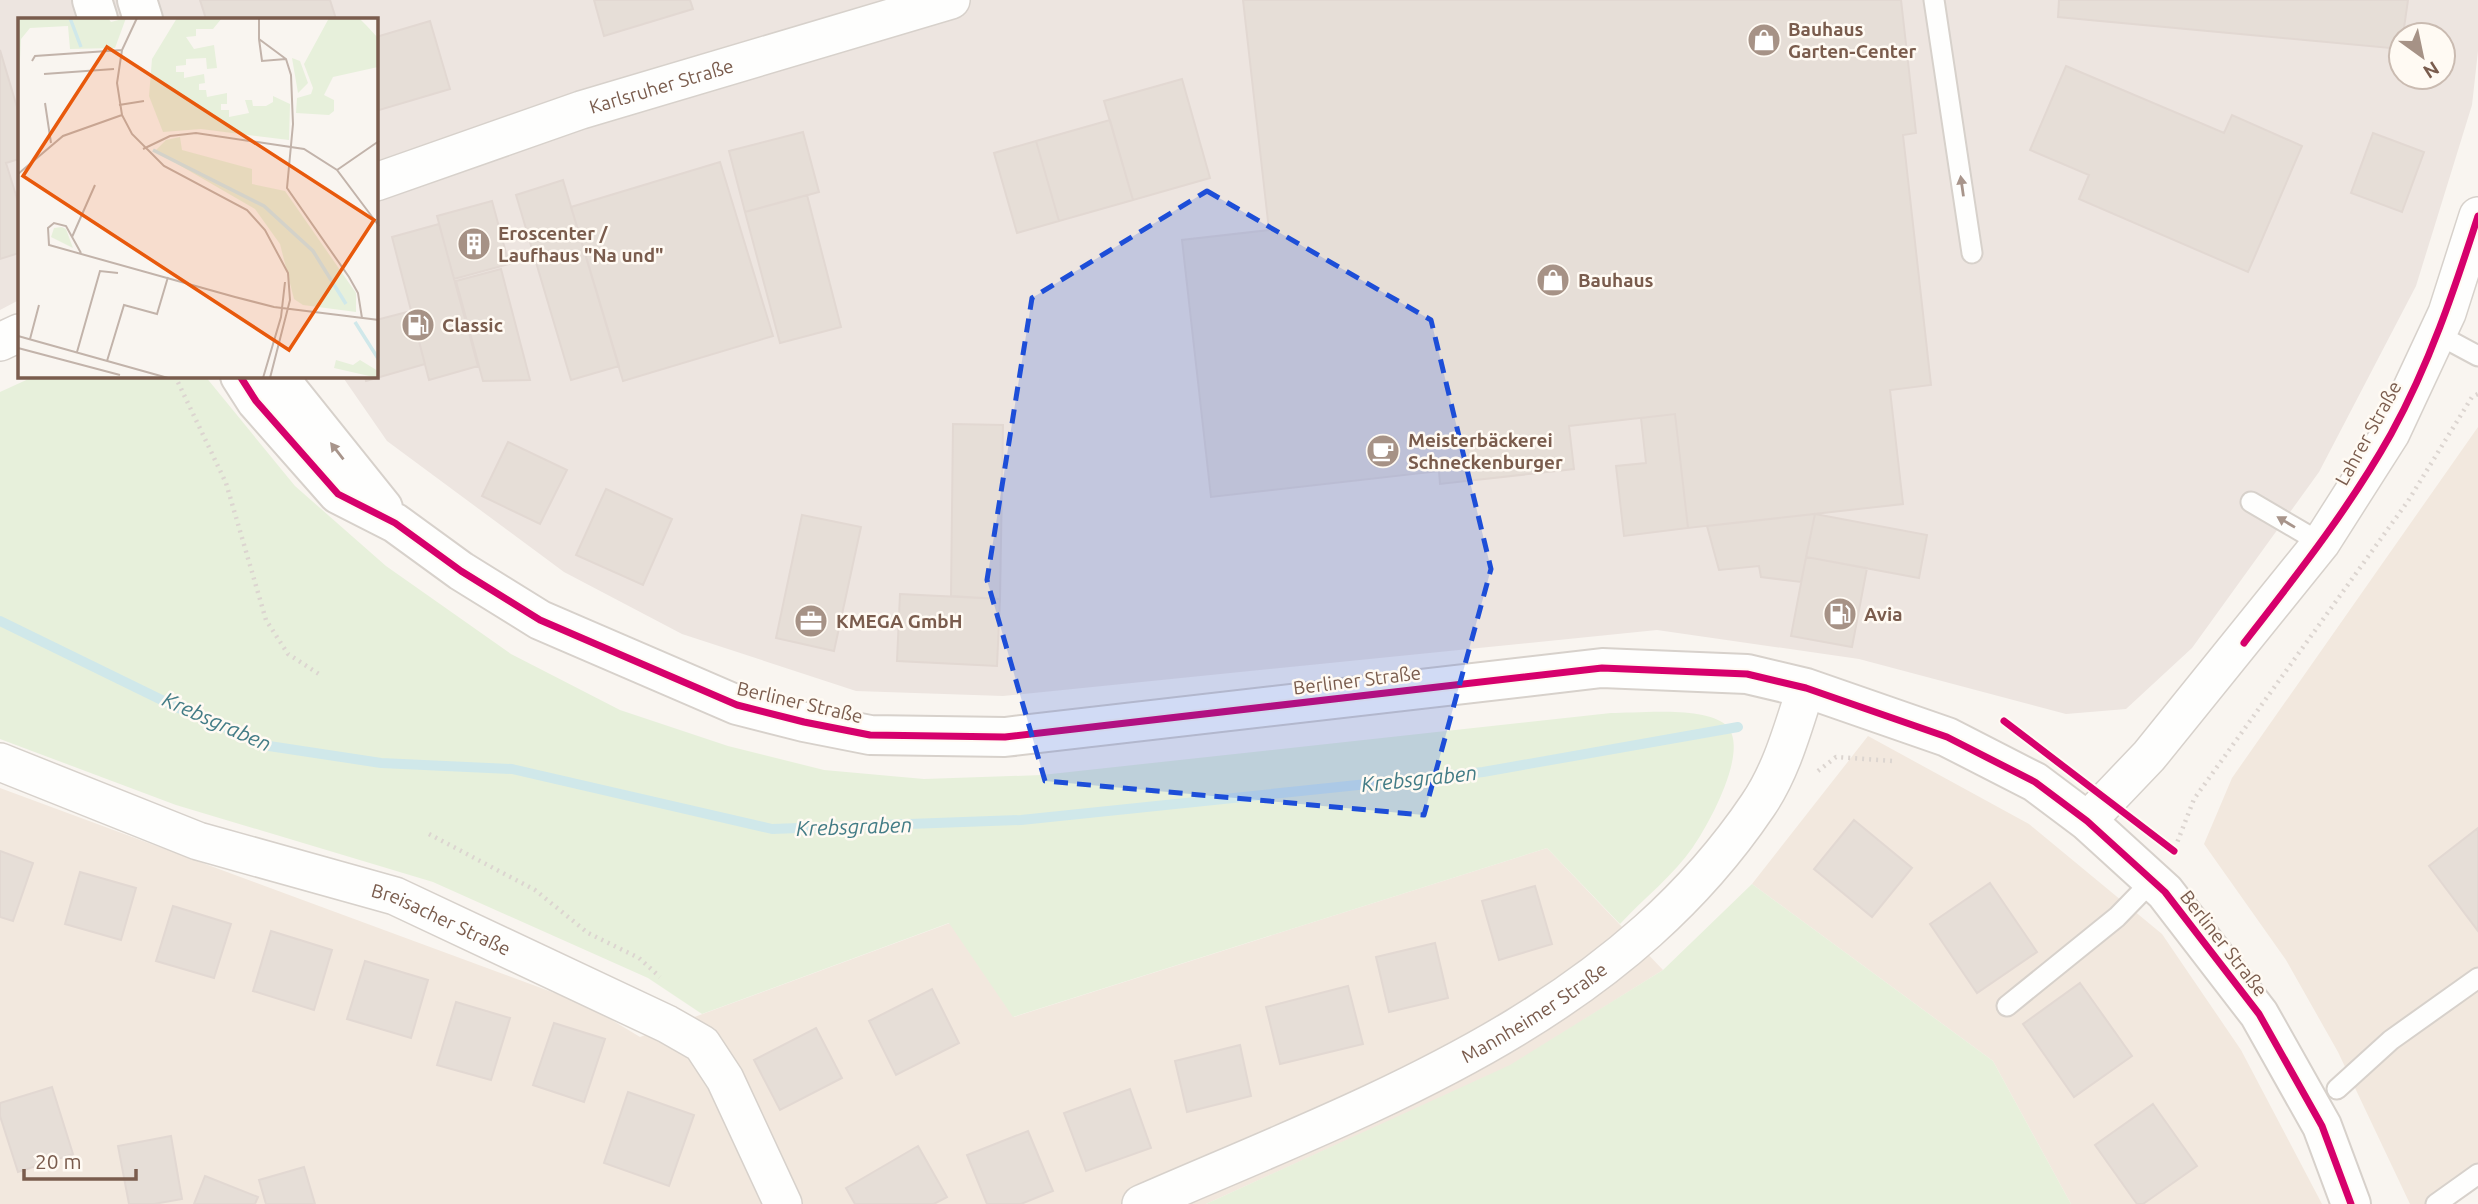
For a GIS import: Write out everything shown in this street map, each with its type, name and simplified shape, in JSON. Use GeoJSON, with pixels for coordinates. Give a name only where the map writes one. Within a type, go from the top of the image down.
{"type":"FeatureCollection","features":[{"type":"Feature","properties":{"kind":"street"},"geometry":{"type":"LineString","coordinates":[[92,0],[98,18]]}},
{"type":"Feature","properties":{"kind":"street"},"geometry":{"type":"LineString","coordinates":[[137,0],[143,18]]}},
{"type":"Feature","properties":{"kind":"street","name":"Karlsruher Straße"},"geometry":{"type":"LineString","coordinates":[[378,181],[581,110],[951,0]]}},
{"type":"Feature","properties":{"kind":"street","name":"Lahrer Straße"},"geometry":{"type":"LineString","coordinates":[[2087,821],[2150,756],[2321,543],[2391,433],[2437,334],[2478,216]]}},
{"type":"Feature","properties":{"kind":"street"},"geometry":{"type":"LineString","coordinates":[[0,342],[18,334]]}},
{"type":"Feature","properties":{"kind":"street","name":"Berliner Straße"},"geometry":{"type":"LineString","coordinates":[[241,378],[256,401],[338,494],[395,523],[461,571],[540,620],[664,676],[737,705],[870,735],[1004,737],[1602,668],[1725,671],[1805,688],[1947,737],[2035,782],[2087,821],[2163,866],[2165,892],[2259,1014],[2322,1126],[2351,1204]]}},
{"type":"Feature","properties":{"kind":"street","name":"Berliner Straße"},"geometry":{"type":"LineString","coordinates":[[282,378],[290,392],[395,523]]}},
{"type":"Feature","properties":{"kind":"street","name":"Mannheimer Straße"},"geometry":{"type":"LineString","coordinates":[[1141,1204],[1424,1080],[1531,1020],[1631,948],[1691,890],[1759,804],[1782,760],[1805,688]]}},
{"type":"Feature","properties":{"kind":"street","name":"Breisacher Straße"},"geometry":{"type":"LineString","coordinates":[[0,762],[198,841],[396,896],[667,1024],[702,1044],[725,1079],[782,1204]]}},
{"type":"Feature","properties":{"kind":"lane"},"geometry":{"type":"LineString","coordinates":[[1934,0],[1972,253]]}},
{"type":"Feature","properties":{"kind":"lane"},"geometry":{"type":"LineString","coordinates":[[2437,334],[2472,350],[2478,356]]}},
{"type":"Feature","properties":{"kind":"lane"},"geometry":{"type":"LineString","coordinates":[[2251,502],[2321,543]]}},
{"type":"Feature","properties":{"kind":"lane"},"geometry":{"type":"LineString","coordinates":[[2007,1006],[2117,917],[2163,866]]}},
{"type":"Feature","properties":{"kind":"lane"},"geometry":{"type":"LineString","coordinates":[[2337,1089],[2392,1040],[2474,987]]}},
{"type":"Feature","properties":{"kind":"lane"},"geometry":{"type":"LineString","coordinates":[[2392,1040],[2403,1056]]}},
{"type":"Feature","properties":{"kind":"lane"},"geometry":{"type":"LineString","coordinates":[[2436,1204],[2478,1174]]}},
{"type":"Feature","properties":{"kind":"path"},"geometry":{"type":"LineString","coordinates":[[176,378],[226,483],[266,620],[288,653],[322,676]]}},
{"type":"Feature","properties":{"kind":"path"},"geometry":{"type":"LineString","coordinates":[[2163,866],[2194,799],[2408,501],[2472,397],[2478,394]]}},
{"type":"Feature","properties":{"kind":"path"},"geometry":{"type":"LineString","coordinates":[[429,834],[535,890],[589,933],[639,958],[665,982],[667,1024]]}},
{"type":"Feature","properties":{"kind":"path"},"geometry":{"type":"LineString","coordinates":[[2163,866],[2166,845]]}},
{"type":"Feature","properties":{"kind":"highlighted area"},"geometry":{"type":"Polygon","coordinates":[[[1207,191],[1431,320],[1491,569],[1424,815],[1045,781],[987,580],[1032,298],[1207,191]]]}},
{"type":"Feature","properties":{"kind":"shaded area"},"geometry":{"type":"Polygon","coordinates":[[[0,0],[2478,0],[2478,51],[2472,105],[2416,286],[2319,472],[2192,648],[2126,709],[2066,714],[1859,659],[1657,630],[1003,696],[856,691],[682,634],[564,572],[387,441],[343,378],[378,378],[378,18],[18,18],[18,301],[0,310],[0,0]]]}},
{"type":"Feature","properties":{"kind":"shaded area"},"geometry":{"type":"Polygon","coordinates":[[[2478,427],[2478,1188],[2455,1204],[2410,1204],[2338,1052],[2286,960],[2204,844],[2232,778],[2478,427]]]}},
{"type":"Feature","properties":{"kind":"shaded area"},"geometry":{"type":"Polygon","coordinates":[[[1868,736],[2029,824],[2162,934],[2241,1050],[2322,1204],[2071,1204],[1993,1061],[1752,884],[1868,736]]]}},
{"type":"Feature","properties":{"kind":"shaded area"},"geometry":{"type":"Polygon","coordinates":[[[0,788],[587,1005],[640,1037],[950,923],[1014,1017],[1547,848],[1663,970],[1510,1066],[1206,1204],[0,1204],[0,788]]]}},
{"type":"Feature","properties":{"kind":"green space"},"geometry":{"type":"Polygon","coordinates":[[[31,378],[207,378],[295,486],[386,566],[511,654],[620,710],[728,746],[824,770],[924,779],[1042,775],[1611,713],[1654,712],[1703,715],[1726,725],[1732,736],[1734,751],[1731,768],[1717,804],[1693,847],[1668,877],[1620,924],[1547,848],[1013,1017],[949,923],[702,1014],[648,978],[433,882],[176,805],[0,739],[0,392],[31,378]]]}},
{"type":"Feature","properties":{"kind":"green space"},"geometry":{"type":"Polygon","coordinates":[[[1752,884],[1993,1061],[2071,1204],[1206,1204],[1510,1065],[1663,970],[1752,884]]]}},
{"type":"Feature","properties":{"kind":"building"},"geometry":{"type":"Polygon","coordinates":[[[200,0],[330,0],[336,18],[206,18],[200,0]]]}},
{"type":"Feature","properties":{"kind":"building"},"geometry":{"type":"Polygon","coordinates":[[[594,0],[690,0],[693,9],[604,36],[594,0]]]}},
{"type":"Feature","properties":{"kind":"building","name":"Bauhaus"},"geometry":{"type":"Polygon","coordinates":[[[1243,0],[1901,0],[1916,133],[1903,135],[1931,385],[1890,390],[1903,504],[1688,528],[1675,414],[1569,426],[1574,469],[1440,484],[1439,471],[1211,497],[1182,240],[1269,230],[1243,0]]]}},
{"type":"Feature","properties":{"kind":"building"},"geometry":{"type":"Polygon","coordinates":[[[2059,0],[2408,0],[2405,21],[2387,21],[2387,48],[2058,17],[2059,0]]]}},
{"type":"Feature","properties":{"kind":"building"},"geometry":{"type":"Polygon","coordinates":[[[430,21],[450,89],[378,110],[378,36],[430,21]]]}},
{"type":"Feature","properties":{"kind":"building"},"geometry":{"type":"Polygon","coordinates":[[[0,50],[18,111],[18,159],[6,163],[18,202],[18,253],[0,259],[0,50]]]}},
{"type":"Feature","properties":{"kind":"building"},"geometry":{"type":"Polygon","coordinates":[[[2066,66],[2224,133],[2232,115],[2302,146],[2248,272],[2079,199],[2089,175],[2030,150],[2066,66]]]}},
{"type":"Feature","properties":{"kind":"building"},"geometry":{"type":"Polygon","coordinates":[[[1182,79],[1210,178],[1133,200],[1104,101],[1182,79]]]}},
{"type":"Feature","properties":{"kind":"building"},"geometry":{"type":"Polygon","coordinates":[[[1110,120],[1133,200],[1059,221],[1036,141],[1110,120]]]}},
{"type":"Feature","properties":{"kind":"building"},"geometry":{"type":"Polygon","coordinates":[[[803,132],[819,192],[745,212],[729,151],[803,132]]]}},
{"type":"Feature","properties":{"kind":"building"},"geometry":{"type":"Polygon","coordinates":[[[2373,133],[2424,152],[2402,212],[2351,193],[2373,133]]]}},
{"type":"Feature","properties":{"kind":"building"},"geometry":{"type":"Polygon","coordinates":[[[1036,141],[1059,221],[1017,233],[994,153],[1036,141]]]}},
{"type":"Feature","properties":{"kind":"building"},"geometry":{"type":"Polygon","coordinates":[[[720,162],[773,336],[623,381],[571,207],[720,162]]]}},
{"type":"Feature","properties":{"kind":"building"},"geometry":{"type":"Polygon","coordinates":[[[563,180],[619,366],[571,380],[516,195],[563,180]]]}},
{"type":"Feature","properties":{"kind":"building"},"geometry":{"type":"Polygon","coordinates":[[[807,195],[841,327],[780,343],[745,212],[807,195]]]}},
{"type":"Feature","properties":{"kind":"building","name":"Eroscenter / Laufhaus \"Na und\""},"geometry":{"type":"Polygon","coordinates":[[[492,201],[509,264],[454,279],[437,216],[492,201]]]}},
{"type":"Feature","properties":{"kind":"building"},"geometry":{"type":"Polygon","coordinates":[[[439,224],[478,366],[429,380],[392,237],[439,224]]]}},
{"type":"Feature","properties":{"kind":"building"},"geometry":{"type":"Polygon","coordinates":[[[501,269],[530,380],[483,381],[456,281],[501,269]]]}},
{"type":"Feature","properties":{"kind":"building"},"geometry":{"type":"Polygon","coordinates":[[[411,311],[425,364],[378,378],[378,319],[411,311]]]}},
{"type":"Feature","properties":{"kind":"building"},"geometry":{"type":"Polygon","coordinates":[[[1675,414],[1688,528],[1624,536],[1616,466],[1646,463],[1641,418],[1675,414]]]}},
{"type":"Feature","properties":{"kind":"building"},"geometry":{"type":"Polygon","coordinates":[[[953,424],[1003,425],[1000,599],[951,596],[953,424]]]}},
{"type":"Feature","properties":{"kind":"building"},"geometry":{"type":"Polygon","coordinates":[[[508,442],[567,470],[540,524],[482,496],[508,442]]]}},
{"type":"Feature","properties":{"kind":"building"},"geometry":{"type":"Polygon","coordinates":[[[606,489],[672,519],[643,585],[576,555],[606,489]]]}},
{"type":"Feature","properties":{"kind":"building"},"geometry":{"type":"Polygon","coordinates":[[[1815,514],[1801,582],[1761,577],[1759,566],[1719,570],[1707,526],[1815,514]]]}},
{"type":"Feature","properties":{"kind":"building"},"geometry":{"type":"Polygon","coordinates":[[[1815,514],[1927,535],[1919,578],[1806,557],[1815,514]]]}},
{"type":"Feature","properties":{"kind":"building"},"geometry":{"type":"Polygon","coordinates":[[[802,515],[861,527],[834,651],[776,638],[802,515]]]}},
{"type":"Feature","properties":{"kind":"building"},"geometry":{"type":"Polygon","coordinates":[[[1806,557],[1867,568],[1852,647],[1791,636],[1806,557]]]}},
{"type":"Feature","properties":{"kind":"building"},"geometry":{"type":"Polygon","coordinates":[[[900,594],[1000,599],[997,666],[897,661],[900,594]]]}},
{"type":"Feature","properties":{"kind":"building"},"geometry":{"type":"Polygon","coordinates":[[[1854,820],[1912,868],[1872,917],[1814,869],[1854,820]]]}},
{"type":"Feature","properties":{"kind":"building"},"geometry":{"type":"Polygon","coordinates":[[[2478,828],[2478,931],[2429,866],[2478,828]]]}},
{"type":"Feature","properties":{"kind":"building"},"geometry":{"type":"Polygon","coordinates":[[[0,851],[33,863],[13,921],[0,917],[0,851]]]}},
{"type":"Feature","properties":{"kind":"building"},"geometry":{"type":"Polygon","coordinates":[[[80,872],[136,888],[121,940],[65,924],[80,872]]]}},
{"type":"Feature","properties":{"kind":"building"},"geometry":{"type":"Polygon","coordinates":[[[1990,883],[2037,952],[1977,993],[1930,924],[1990,883]]]}},
{"type":"Feature","properties":{"kind":"building"},"geometry":{"type":"Polygon","coordinates":[[[1535,886],[1552,944],[1499,960],[1482,901],[1535,886]]]}},
{"type":"Feature","properties":{"kind":"building"},"geometry":{"type":"Polygon","coordinates":[[[173,906],[231,924],[214,978],[156,961],[173,906]]]}},
{"type":"Feature","properties":{"kind":"building"},"geometry":{"type":"Polygon","coordinates":[[[271,931],[332,950],[314,1010],[253,991],[271,931]]]}},
{"type":"Feature","properties":{"kind":"building"},"geometry":{"type":"Polygon","coordinates":[[[1435,943],[1448,998],[1389,1012],[1376,957],[1435,943]]]}},
{"type":"Feature","properties":{"kind":"building"},"geometry":{"type":"Polygon","coordinates":[[[365,961],[428,980],[411,1038],[347,1019],[365,961]]]}},
{"type":"Feature","properties":{"kind":"building"},"geometry":{"type":"Polygon","coordinates":[[[2080,983],[2132,1056],[2074,1097],[2023,1024],[2080,983]]]}},
{"type":"Feature","properties":{"kind":"building"},"geometry":{"type":"Polygon","coordinates":[[[1348,986],[1363,1044],[1280,1064],[1266,1007],[1348,986]]]}},
{"type":"Feature","properties":{"kind":"building"},"geometry":{"type":"Polygon","coordinates":[[[932,989],[959,1043],[896,1075],[869,1021],[932,989]]]}},
{"type":"Feature","properties":{"kind":"building"},"geometry":{"type":"Polygon","coordinates":[[[456,1002],[510,1018],[491,1080],[437,1065],[456,1002]]]}},
{"type":"Feature","properties":{"kind":"building"},"geometry":{"type":"Polygon","coordinates":[[[554,1023],[605,1039],[584,1102],[533,1085],[554,1023]]]}},
{"type":"Feature","properties":{"kind":"building"},"geometry":{"type":"Polygon","coordinates":[[[816,1028],[842,1078],[780,1110],[754,1060],[816,1028]]]}},
{"type":"Feature","properties":{"kind":"building"},"geometry":{"type":"Polygon","coordinates":[[[1240,1045],[1251,1096],[1187,1112],[1175,1061],[1240,1045]]]}},
{"type":"Feature","properties":{"kind":"building"},"geometry":{"type":"Polygon","coordinates":[[[52,1087],[73,1154],[18,1172],[0,1116],[0,1103],[52,1087]]]}},
{"type":"Feature","properties":{"kind":"building"},"geometry":{"type":"Polygon","coordinates":[[[1130,1089],[1151,1148],[1086,1171],[1064,1113],[1130,1089]]]}},
{"type":"Feature","properties":{"kind":"building"},"geometry":{"type":"Polygon","coordinates":[[[628,1092],[694,1115],[669,1186],[604,1163],[628,1092]]]}},
{"type":"Feature","properties":{"kind":"building"},"geometry":{"type":"Polygon","coordinates":[[[2153,1104],[2197,1166],[2143,1204],[2137,1204],[2095,1145],[2153,1104]]]}},
{"type":"Feature","properties":{"kind":"building"},"geometry":{"type":"Polygon","coordinates":[[[1028,1131],[1053,1191],[1021,1204],[987,1204],[967,1155],[1028,1131]]]}},
{"type":"Feature","properties":{"kind":"building"},"geometry":{"type":"Polygon","coordinates":[[[171,1136],[182,1199],[154,1204],[129,1204],[118,1146],[171,1136]]]}},
{"type":"Feature","properties":{"kind":"building"},"geometry":{"type":"Polygon","coordinates":[[[918,1146],[947,1197],[934,1204],[855,1204],[846,1188],[918,1146]]]}},
{"type":"Feature","properties":{"kind":"building"},"geometry":{"type":"Polygon","coordinates":[[[304,1167],[315,1204],[266,1204],[259,1180],[304,1167]]]}},
{"type":"Feature","properties":{"kind":"building"},"geometry":{"type":"Polygon","coordinates":[[[205,1176],[258,1197],[255,1204],[194,1204],[205,1176]]]}},
{"type":"Feature","properties":{"kind":"waterway","name":"Krebsgraben"},"geometry":{"type":"LineString","coordinates":[[0,621],[176,707],[269,746],[381,763],[512,769],[772,829],[1021,820],[1483,772],[1738,727]]}},
{"type":"Feature","properties":{"kind":"cycle path"},"geometry":{"type":"LineString","coordinates":[[2244,643],[2340,515],[2391,434],[2429,354],[2478,216]]}},
{"type":"Feature","properties":{"kind":"cycle path"},"geometry":{"type":"LineString","coordinates":[[241,378],[256,401],[338,494],[395,523],[461,571],[540,620],[737,705],[804,722],[870,735],[1005,737],[1602,668],[1747,674],[1806,688],[1947,737],[2035,782],[2087,821],[2165,892],[2259,1014],[2322,1126],[2351,1204]]}},
{"type":"Feature","properties":{"kind":"cycle path"},"geometry":{"type":"LineString","coordinates":[[2004,721],[2174,851]]}},
{"type":"Feature","properties":{"kind":"place","name":"Bauhaus Garten-Center"},"geometry":{"type":"Point","coordinates":[1764,40]}},
{"type":"Feature","properties":{"kind":"place","name":"Eroscenter / Laufhaus \"Na und\""},"geometry":{"type":"Point","coordinates":[474,244]}},
{"type":"Feature","properties":{"kind":"place","name":"Bauhaus"},"geometry":{"type":"Point","coordinates":[1553,280]}},
{"type":"Feature","properties":{"kind":"place","name":"Classic"},"geometry":{"type":"Point","coordinates":[418,325]}},
{"type":"Feature","properties":{"kind":"place","name":"Meisterbäckerei Schneckenburger"},"geometry":{"type":"Point","coordinates":[1383,451]}},
{"type":"Feature","properties":{"kind":"place","name":"Avia"},"geometry":{"type":"Point","coordinates":[1840,614]}},
{"type":"Feature","properties":{"kind":"place","name":"KMEGA GmbH"},"geometry":{"type":"Point","coordinates":[811,621]}}]}
